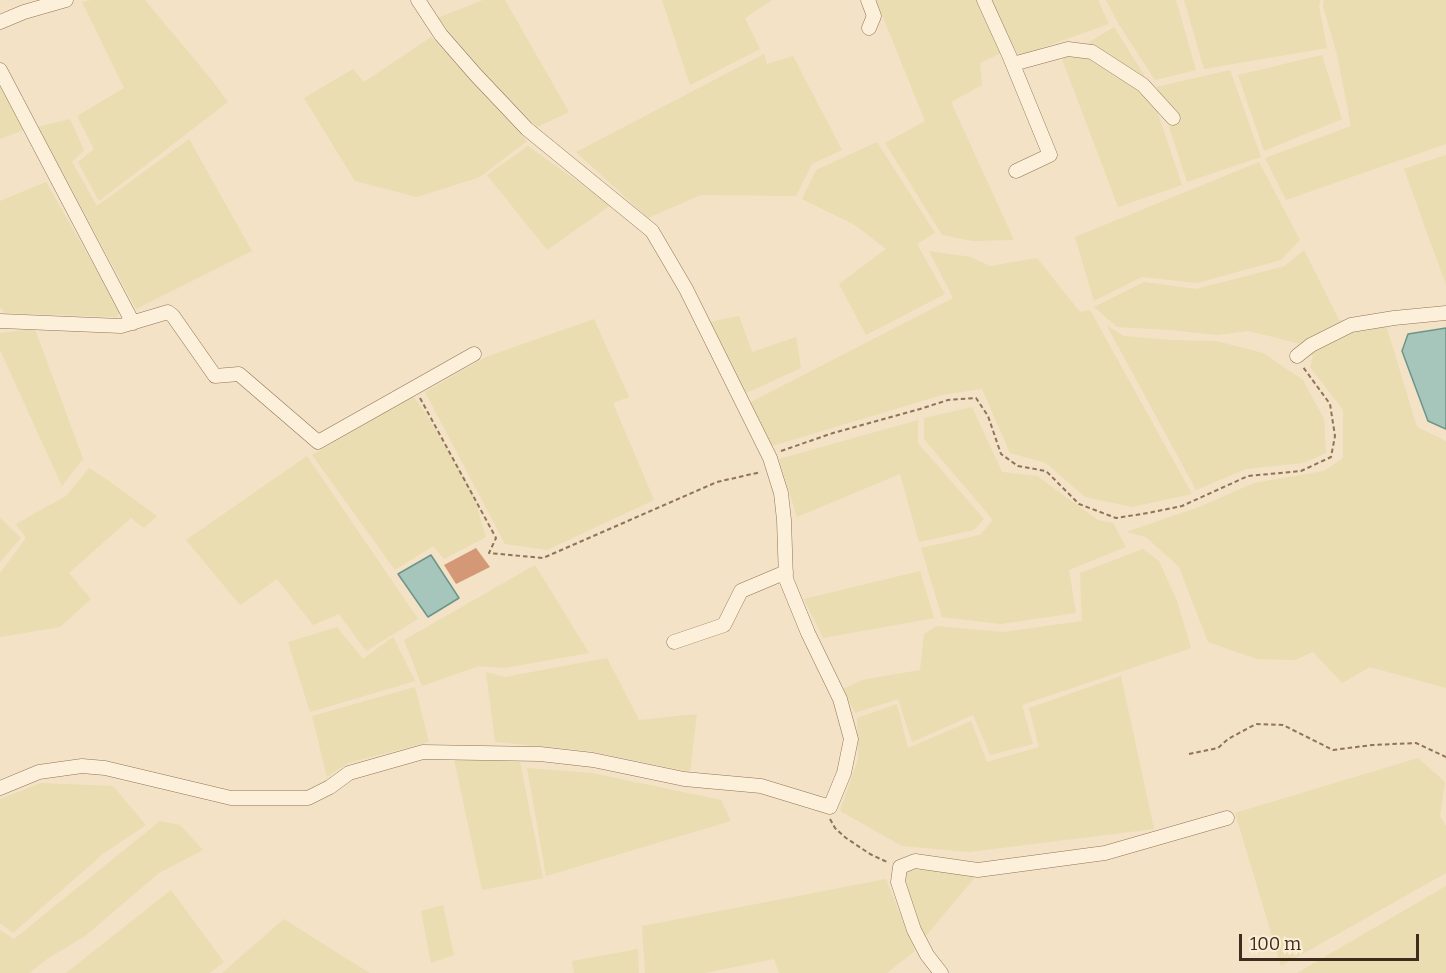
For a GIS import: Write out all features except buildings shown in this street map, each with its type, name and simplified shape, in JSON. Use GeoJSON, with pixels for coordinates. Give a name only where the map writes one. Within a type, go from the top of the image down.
{"type":"FeatureCollection","features":[{"type":"Feature","properties":{"kind":"street"},"geometry":{"type":"LineString","coordinates":[[0,22],[24,12],[66,0]]}},
{"type":"Feature","properties":{"kind":"street"},"geometry":{"type":"LineString","coordinates":[[0,789],[39,772],[82,766],[105,768],[231,798],[308,798],[349,773],[423,752],[540,754],[593,760],[684,779],[761,786],[830,807],[844,773],[851,739],[840,699],[808,633],[786,579],[784,520],[780,493],[771,462],[686,289],[652,231],[527,129],[441,35],[418,0]]}},
{"type":"Feature","properties":{"kind":"street"},"geometry":{"type":"LineString","coordinates":[[868,0],[874,16],[869,28]]}},
{"type":"Feature","properties":{"kind":"street"},"geometry":{"type":"LineString","coordinates":[[984,0],[1050,155],[1016,171]]}},
{"type":"Feature","properties":{"kind":"street"},"geometry":{"type":"LineString","coordinates":[[1013,64],[1068,49],[1092,52],[1143,84],[1173,118]]}},
{"type":"Feature","properties":{"kind":"street"},"geometry":{"type":"LineString","coordinates":[[0,70],[133,322]]}},
{"type":"Feature","properties":{"kind":"street"},"geometry":{"type":"LineString","coordinates":[[0,321],[121,326],[168,312],[215,376],[239,374],[318,442],[474,354]]}},
{"type":"Feature","properties":{"kind":"street"},"geometry":{"type":"LineString","coordinates":[[1297,356],[1311,345],[1351,325],[1446,313]]}},
{"type":"Feature","properties":{"kind":"street"},"geometry":{"type":"LineString","coordinates":[[674,642],[724,625],[741,591],[786,572]]}},
{"type":"Feature","properties":{"kind":"street"},"geometry":{"type":"LineString","coordinates":[[941,973],[927,955],[914,930],[898,882],[900,867],[915,861],[978,870],[1105,854],[1227,818]]}},
{"type":"Feature","properties":{"kind":"path"},"geometry":{"type":"LineString","coordinates":[[414,388],[496,538],[489,553],[543,558],[717,482],[758,474],[771,462],[832,433],[920,410],[948,400],[976,398],[988,416],[1002,454],[1018,466],[1046,471],[1079,504],[1116,518],[1182,506],[1248,476],[1301,471],[1331,457],[1335,435],[1330,404],[1297,356]]}},
{"type":"Feature","properties":{"kind":"path"},"geometry":{"type":"LineString","coordinates":[[1189,754],[1218,748],[1228,739],[1256,724],[1283,725],[1333,750],[1416,743],[1446,757]]}},
{"type":"Feature","properties":{"kind":"path"},"geometry":{"type":"LineString","coordinates":[[830,807],[830,818],[835,828],[846,838],[870,854],[900,867]]}},
{"type":"Feature","properties":{"kind":"shaded area"},"geometry":{"type":"Polygon","coordinates":[[[145,0],[228,102],[99,201],[78,162],[94,149],[77,116],[124,88],[82,2],[145,0]]]}},
{"type":"Feature","properties":{"kind":"shaded area"},"geometry":{"type":"Polygon","coordinates":[[[483,0],[505,0],[569,112],[537,127],[484,74],[438,18],[483,0]]]}},
{"type":"Feature","properties":{"kind":"shaded area"},"geometry":{"type":"Polygon","coordinates":[[[662,0],[772,0],[745,18],[760,49],[690,85],[662,0]]]}},
{"type":"Feature","properties":{"kind":"shaded area"},"geometry":{"type":"Polygon","coordinates":[[[876,0],[1098,0],[1109,24],[1018,56],[1014,47],[980,63],[982,85],[951,102],[1014,240],[973,241],[942,235],[885,143],[925,121],[876,0]]]}},
{"type":"Feature","properties":{"kind":"shaded area"},"geometry":{"type":"Polygon","coordinates":[[[1106,0],[1176,0],[1196,70],[1155,80],[1106,0]]]}},
{"type":"Feature","properties":{"kind":"shaded area"},"geometry":{"type":"Polygon","coordinates":[[[1184,0],[1320,0],[1319,6],[1327,48],[1204,69],[1184,0]]]}},
{"type":"Feature","properties":{"kind":"shaded area"},"geometry":{"type":"Polygon","coordinates":[[[1324,0],[1446,0],[1446,144],[1286,200],[1265,158],[1351,126],[1337,55],[1323,6],[1324,0]]]}},
{"type":"Feature","properties":{"kind":"shaded area"},"geometry":{"type":"Polygon","coordinates":[[[1114,27],[1146,78],[1182,185],[1118,207],[1062,59],[1114,27]]]}},
{"type":"Feature","properties":{"kind":"shaded area"},"geometry":{"type":"Polygon","coordinates":[[[431,37],[527,141],[480,177],[417,197],[355,181],[304,98],[353,69],[364,82],[431,37]]]}},
{"type":"Feature","properties":{"kind":"shaded area"},"geometry":{"type":"Polygon","coordinates":[[[764,54],[767,64],[793,56],[842,150],[812,164],[796,196],[701,195],[648,218],[576,152],[764,54]]]}},
{"type":"Feature","properties":{"kind":"shaded area"},"geometry":{"type":"Polygon","coordinates":[[[1322,55],[1342,119],[1264,151],[1238,75],[1322,55]]]}},
{"type":"Feature","properties":{"kind":"shaded area"},"geometry":{"type":"Polygon","coordinates":[[[1230,70],[1261,157],[1187,182],[1156,87],[1230,70]]]}},
{"type":"Feature","properties":{"kind":"shaded area"},"geometry":{"type":"Polygon","coordinates":[[[0,85],[24,130],[0,139],[0,85]]]}},
{"type":"Feature","properties":{"kind":"shaded area"},"geometry":{"type":"Polygon","coordinates":[[[70,119],[84,150],[72,162],[97,206],[189,139],[252,251],[136,309],[38,127],[70,119]]]}},
{"type":"Feature","properties":{"kind":"shaded area"},"geometry":{"type":"Polygon","coordinates":[[[877,142],[935,233],[917,244],[945,294],[866,335],[839,284],[886,249],[855,225],[802,199],[816,170],[877,142]]]}},
{"type":"Feature","properties":{"kind":"shaded area"},"geometry":{"type":"Polygon","coordinates":[[[528,146],[611,205],[547,250],[487,175],[528,146]]]}},
{"type":"Feature","properties":{"kind":"shaded area"},"geometry":{"type":"Polygon","coordinates":[[[1446,155],[1446,285],[1404,169],[1446,155]]]}},
{"type":"Feature","properties":{"kind":"shaded area"},"geometry":{"type":"Polygon","coordinates":[[[1259,162],[1300,240],[1281,260],[1197,283],[1142,277],[1094,301],[1075,237],[1259,162]]]}},
{"type":"Feature","properties":{"kind":"shaded area"},"geometry":{"type":"Polygon","coordinates":[[[46,182],[120,311],[117,317],[5,313],[0,307],[0,201],[46,182]]]}},
{"type":"Feature","properties":{"kind":"shaded area"},"geometry":{"type":"Polygon","coordinates":[[[1304,250],[1339,320],[1386,325],[1417,427],[1446,441],[1446,688],[1370,667],[1342,683],[1313,652],[1295,660],[1257,659],[1208,642],[1179,567],[1146,537],[1126,532],[1199,507],[1254,483],[1324,471],[1343,458],[1343,410],[1310,367],[1313,356],[1301,344],[1249,331],[1217,335],[1117,327],[1094,307],[1144,282],[1196,289],[1285,266],[1304,250]]]}},
{"type":"Feature","properties":{"kind":"shaded area"},"geometry":{"type":"Polygon","coordinates":[[[929,251],[971,257],[990,266],[1037,258],[1080,312],[1090,310],[1192,494],[1132,507],[1085,497],[1046,463],[1010,453],[982,389],[942,395],[772,446],[749,403],[953,298],[929,251]]]}},
{"type":"Feature","properties":{"kind":"shaded area"},"geometry":{"type":"Polygon","coordinates":[[[739,316],[752,352],[796,337],[801,368],[746,393],[710,322],[739,316]]]}},
{"type":"Feature","properties":{"kind":"shaded area"},"geometry":{"type":"Polygon","coordinates":[[[594,319],[629,397],[613,403],[654,500],[547,550],[505,544],[425,392],[486,357],[594,319]]]}},
{"type":"Feature","properties":{"kind":"shaded area"},"geometry":{"type":"Polygon","coordinates":[[[1107,326],[1124,336],[1216,341],[1263,353],[1303,380],[1324,419],[1326,453],[1303,463],[1246,469],[1196,490],[1107,326]]]}},
{"type":"Feature","properties":{"kind":"shaded area"},"geometry":{"type":"Polygon","coordinates":[[[35,329],[83,459],[62,486],[0,350],[0,333],[35,329]]]}},
{"type":"Feature","properties":{"kind":"shaded area"},"geometry":{"type":"Polygon","coordinates":[[[413,396],[473,493],[486,537],[444,559],[433,546],[395,570],[312,455],[413,396]]]}},
{"type":"Feature","properties":{"kind":"shaded area"},"geometry":{"type":"Polygon","coordinates":[[[972,407],[1002,472],[1037,476],[1098,520],[1113,523],[1126,547],[1069,570],[1076,613],[1000,624],[942,617],[921,548],[980,535],[993,520],[924,439],[924,418],[972,407]]]}},
{"type":"Feature","properties":{"kind":"shaded area"},"geometry":{"type":"Polygon","coordinates":[[[918,420],[918,443],[984,519],[974,530],[919,542],[900,474],[797,517],[779,459],[918,420]]]}},
{"type":"Feature","properties":{"kind":"shaded area"},"geometry":{"type":"Polygon","coordinates":[[[307,456],[418,619],[366,651],[339,614],[313,625],[277,579],[240,605],[186,540],[307,456]]]}},
{"type":"Feature","properties":{"kind":"shaded area"},"geometry":{"type":"Polygon","coordinates":[[[89,468],[157,516],[144,528],[131,518],[69,573],[91,599],[60,627],[0,637],[0,573],[26,538],[16,524],[66,496],[89,468]]]}},
{"type":"Feature","properties":{"kind":"shaded area"},"geometry":{"type":"Polygon","coordinates":[[[0,518],[21,538],[0,562],[0,518]]]}},
{"type":"Feature","properties":{"kind":"shaded area"},"geometry":{"type":"Polygon","coordinates":[[[1143,549],[1159,561],[1177,601],[1191,648],[1022,705],[1033,744],[990,755],[973,715],[912,742],[898,699],[855,713],[843,689],[862,680],[920,670],[924,634],[937,626],[1003,632],[1082,621],[1080,573],[1143,549]]]}},
{"type":"Feature","properties":{"kind":"shaded area"},"geometry":{"type":"Polygon","coordinates":[[[535,565],[589,653],[504,668],[479,666],[422,686],[404,640],[535,565]]]}},
{"type":"Feature","properties":{"kind":"shaded area"},"geometry":{"type":"Polygon","coordinates":[[[920,571],[934,618],[823,638],[804,599],[920,571]]]}},
{"type":"Feature","properties":{"kind":"shaded area"},"geometry":{"type":"Polygon","coordinates":[[[337,627],[363,659],[393,637],[415,681],[310,712],[288,642],[337,627]]]}},
{"type":"Feature","properties":{"kind":"shaded area"},"geometry":{"type":"Polygon","coordinates":[[[607,658],[639,720],[697,714],[690,772],[589,751],[495,742],[486,672],[505,677],[607,658]]]}},
{"type":"Feature","properties":{"kind":"shaded area"},"geometry":{"type":"Polygon","coordinates":[[[1121,676],[1154,829],[969,852],[902,846],[840,811],[858,759],[857,718],[897,704],[908,748],[971,721],[987,762],[1039,747],[1029,708],[1121,676]]]}},
{"type":"Feature","properties":{"kind":"shaded area"},"geometry":{"type":"Polygon","coordinates":[[[415,687],[429,742],[348,763],[327,777],[312,716],[415,687]]]}},
{"type":"Feature","properties":{"kind":"shaded area"},"geometry":{"type":"Polygon","coordinates":[[[1418,758],[1445,782],[1440,816],[1446,826],[1446,873],[1281,966],[1235,813],[1418,758]]]}},
{"type":"Feature","properties":{"kind":"shaded area"},"geometry":{"type":"Polygon","coordinates":[[[454,759],[520,762],[543,878],[482,890],[454,759]]]}},
{"type":"Feature","properties":{"kind":"shaded area"},"geometry":{"type":"Polygon","coordinates":[[[527,768],[592,773],[721,800],[731,821],[546,876],[527,768]]]}},
{"type":"Feature","properties":{"kind":"shaded area"},"geometry":{"type":"Polygon","coordinates":[[[41,783],[113,786],[146,825],[104,853],[13,933],[0,923],[0,799],[41,783]]]}},
{"type":"Feature","properties":{"kind":"shaded area"},"geometry":{"type":"Polygon","coordinates":[[[160,821],[180,825],[203,850],[159,873],[85,936],[29,973],[0,973],[0,930],[14,939],[160,821]]]}},
{"type":"Feature","properties":{"kind":"shaded area"},"geometry":{"type":"Polygon","coordinates":[[[925,869],[977,875],[924,938],[903,874],[925,869]]]}},
{"type":"Feature","properties":{"kind":"shaded area"},"geometry":{"type":"Polygon","coordinates":[[[886,879],[915,951],[887,973],[779,973],[774,959],[705,973],[645,973],[642,926],[886,879]]]}},
{"type":"Feature","properties":{"kind":"shaded area"},"geometry":{"type":"Polygon","coordinates":[[[1446,886],[1446,973],[1297,973],[1446,886]]]}},
{"type":"Feature","properties":{"kind":"shaded area"},"geometry":{"type":"Polygon","coordinates":[[[171,890],[224,962],[210,973],[66,973],[171,890]]]}},
{"type":"Feature","properties":{"kind":"shaded area"},"geometry":{"type":"Polygon","coordinates":[[[443,905],[454,955],[431,963],[421,911],[443,905]]]}},
{"type":"Feature","properties":{"kind":"shaded area"},"geometry":{"type":"Polygon","coordinates":[[[284,919],[334,951],[370,973],[222,973],[284,919]]]}},
{"type":"Feature","properties":{"kind":"shaded area"},"geometry":{"type":"Polygon","coordinates":[[[638,949],[639,973],[574,973],[572,961],[638,949]]]}},
{"type":"Feature","properties":{"kind":"water"},"geometry":{"type":"Polygon","coordinates":[[[1446,328],[1446,429],[1428,421],[1402,351],[1408,334],[1446,328]]]}},
{"type":"Feature","properties":{"kind":"water"},"geometry":{"type":"Polygon","coordinates":[[[431,555],[459,598],[428,617],[398,574],[431,555]]]}}]}
